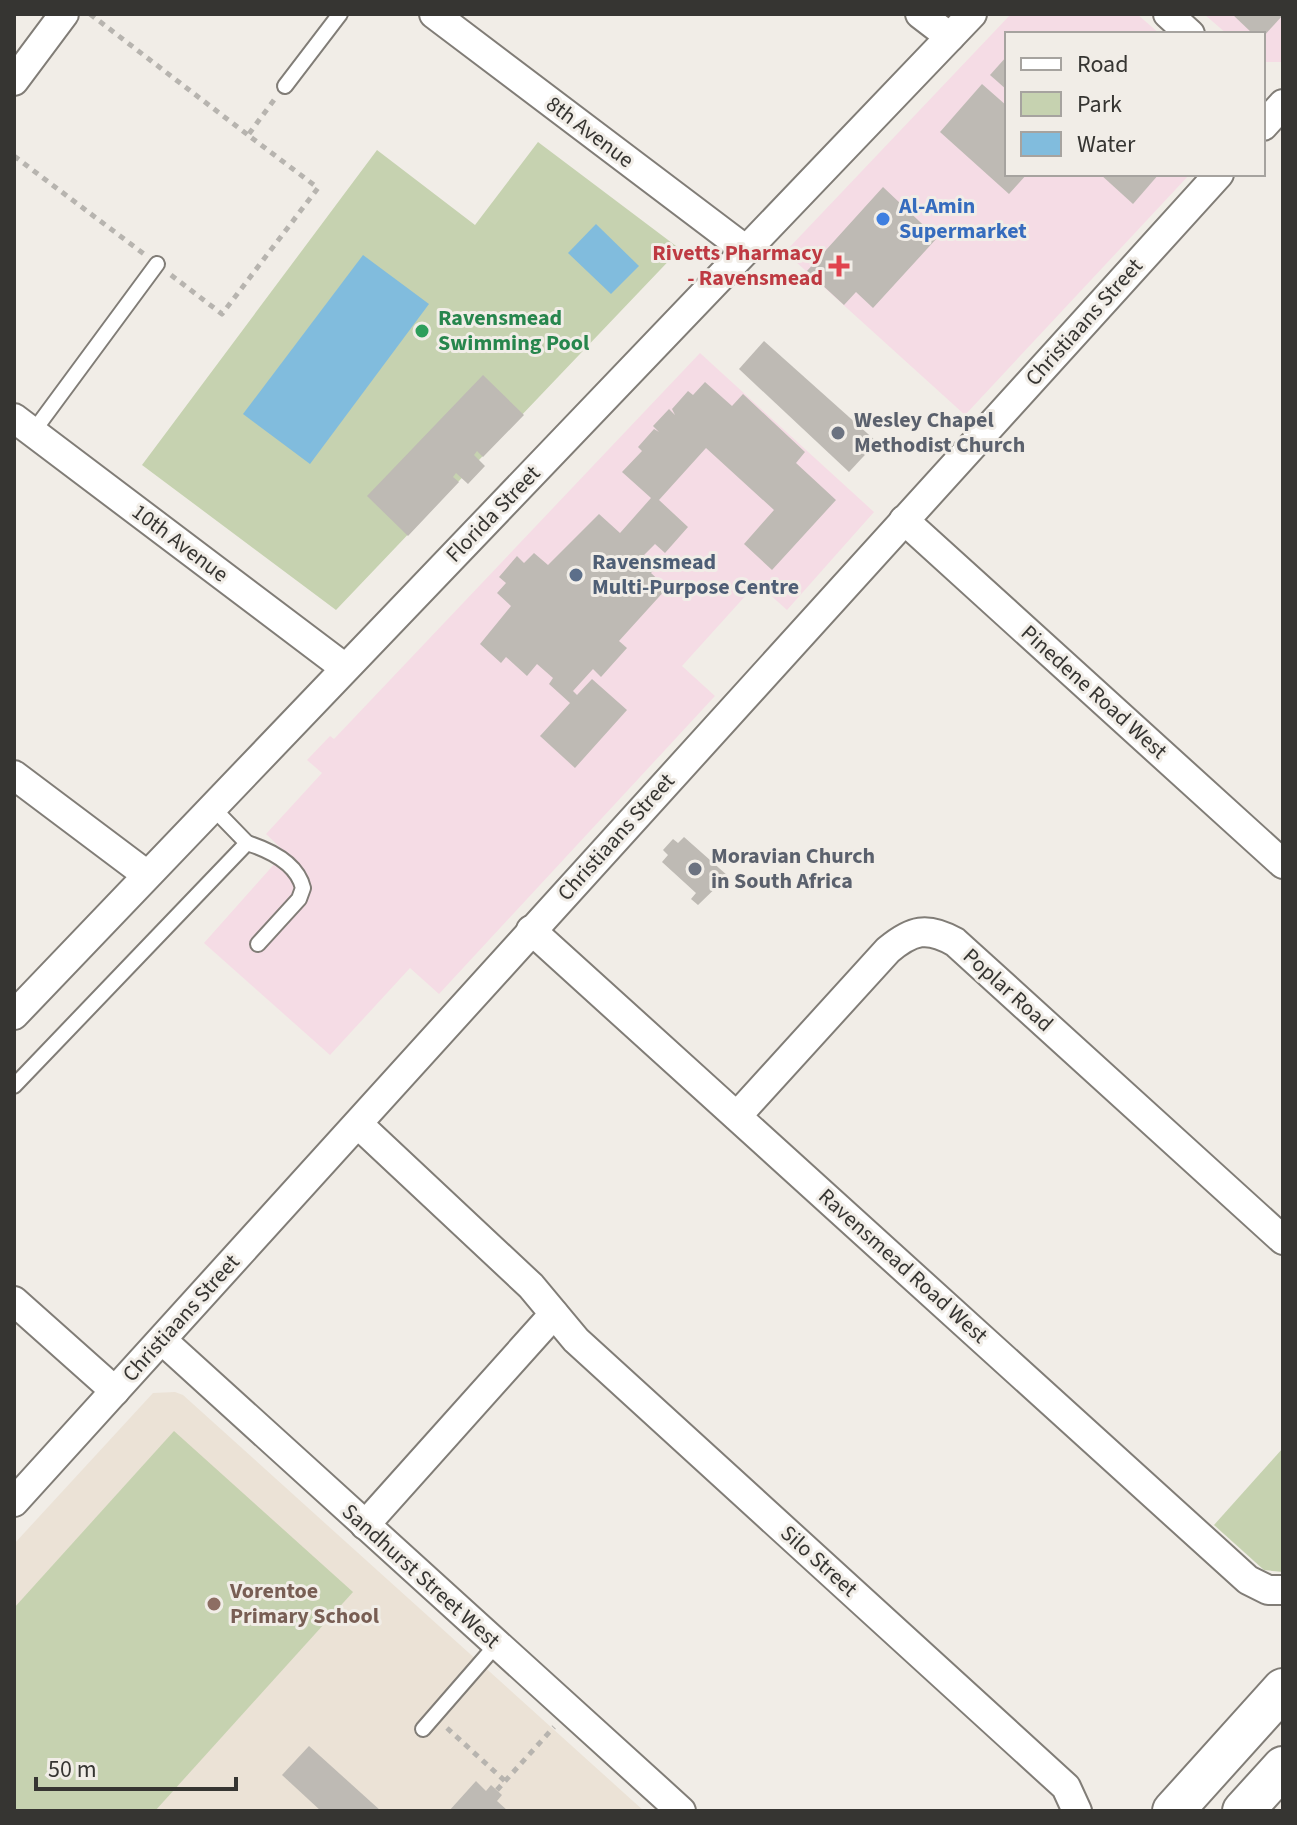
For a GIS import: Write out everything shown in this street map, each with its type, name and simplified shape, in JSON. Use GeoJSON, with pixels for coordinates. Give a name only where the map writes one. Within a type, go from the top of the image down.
{"type":"FeatureCollection","features":[{"type":"Feature","properties":{"kind":"main road"},"geometry":{"type":"LineString","coordinates":[[1173,1811],[1283,1689]]}},
{"type":"Feature","properties":{"kind":"main road"},"geometry":{"type":"LineString","coordinates":[[1243,1811],[1283,1767]]}},
{"type":"Feature","properties":{"kind":"street"},"geometry":{"type":"LineString","coordinates":[[18,68],[64,14]]}},
{"type":"Feature","properties":{"kind":"street","name":"8th Avenue"},"geometry":{"type":"LineString","coordinates":[[434,14],[746,250]]}},
{"type":"Feature","properties":{"kind":"street"},"geometry":{"type":"LineString","coordinates":[[920,14],[950,37]]}},
{"type":"Feature","properties":{"kind":"street","name":"Florida Street"},"geometry":{"type":"LineString","coordinates":[[14,1015],[972,14]]}},
{"type":"Feature","properties":{"kind":"street"},"geometry":{"type":"LineString","coordinates":[[1168,14],[1188,32]]}},
{"type":"Feature","properties":{"kind":"street","name":"Christiaans Street"},"geometry":{"type":"LineString","coordinates":[[14,1502],[1217,176]]}},
{"type":"Feature","properties":{"kind":"street","name":"10th Avenue"},"geometry":{"type":"LineString","coordinates":[[23,425],[345,668]]}},
{"type":"Feature","properties":{"kind":"street","name":"Pinedene Road West"},"geometry":{"type":"LineString","coordinates":[[904,520],[1283,864]]}},
{"type":"Feature","properties":{"kind":"street"},"geometry":{"type":"LineString","coordinates":[[14,775],[147,875]]}},
{"type":"Feature","properties":{"kind":"street","name":"Poplar Road"},"geometry":{"type":"LineString","coordinates":[[737,1116],[888,950],[904,936],[922,929],[938,932],[955,942],[1283,1240]]}},
{"type":"Feature","properties":{"kind":"street","name":"Ravensmead Road West"},"geometry":{"type":"LineString","coordinates":[[531,930],[1248,1580],[1268,1590],[1281,1591]]}},
{"type":"Feature","properties":{"kind":"street","name":"Silo Street"},"geometry":{"type":"LineString","coordinates":[[358,1124],[531,1286],[576,1340],[1066,1787],[1077,1811]]}},
{"type":"Feature","properties":{"kind":"street"},"geometry":{"type":"LineString","coordinates":[[14,1301],[115,1391]]}},
{"type":"Feature","properties":{"kind":"street"},"geometry":{"type":"LineString","coordinates":[[365,1525],[554,1314]]}},
{"type":"Feature","properties":{"kind":"street","name":"Sandhurst Street West"},"geometry":{"type":"LineString","coordinates":[[162,1340],[681,1811]]}},
{"type":"Feature","properties":{"kind":"lane"},"geometry":{"type":"LineString","coordinates":[[285,86],[340,14]]}},
{"type":"Feature","properties":{"kind":"lane"},"geometry":{"type":"LineString","coordinates":[[23,425],[157,264]]}},
{"type":"Feature","properties":{"kind":"lane"},"geometry":{"type":"LineString","coordinates":[[212,807],[247,843],[272,851],[296,873],[303,888],[299,899],[258,944]]}},
{"type":"Feature","properties":{"kind":"lane"},"geometry":{"type":"LineString","coordinates":[[14,1086],[247,843]]}},
{"type":"Feature","properties":{"kind":"lane"},"geometry":{"type":"LineString","coordinates":[[423,1729],[497,1644]]}},
{"type":"Feature","properties":{"kind":"path"},"geometry":{"type":"LineString","coordinates":[[14,156],[222,314],[318,188],[90,14]]}},
{"type":"Feature","properties":{"kind":"path"},"geometry":{"type":"LineString","coordinates":[[248,135],[285,86]]}},
{"type":"Feature","properties":{"kind":"path"},"geometry":{"type":"LineString","coordinates":[[433,1716],[505,1781]]}},
{"type":"Feature","properties":{"kind":"path"},"geometry":{"type":"LineString","coordinates":[[497,1790],[560,1721]]}},
{"type":"Feature","properties":{"kind":"shaded area"},"geometry":{"type":"Polygon","coordinates":[[[1011,14],[1137,14],[1158,32],[1005,32],[1005,176],[1188,176],[965,415],[785,252],[1011,14]]]}},
{"type":"Feature","properties":{"kind":"shaded area"},"geometry":{"type":"Polygon","coordinates":[[[1204,14],[1283,14],[1283,62],[1265,62],[1265,32],[1225,32],[1204,14]]]}},
{"type":"Feature","properties":{"kind":"shaded area"},"geometry":{"type":"Polygon","coordinates":[[[700,353],[874,512],[787,610],[757,583],[682,666],[715,696],[439,994],[410,968],[330,1055],[204,943],[285,852],[266,834],[322,773],[307,760],[330,736],[334,739],[700,353]]]}},
{"type":"Feature","properties":{"kind":"shaded area","name":"Vorentoe Primary School"},"geometry":{"type":"Polygon","coordinates":[[[175,1392],[183,1395],[644,1811],[14,1811],[14,1544],[153,1393],[175,1392]]]}},
{"type":"Feature","properties":{"kind":"green space","name":"Ravensmead Swimming Pool"},"geometry":{"type":"Polygon","coordinates":[[[538,142],[680,249],[336,610],[142,465],[377,150],[475,225],[538,142]]]}},
{"type":"Feature","properties":{"kind":"green space"},"geometry":{"type":"Polygon","coordinates":[[[174,1431],[353,1592],[155,1811],[14,1811],[14,1608],[174,1431]]]}},
{"type":"Feature","properties":{"kind":"green space"},"geometry":{"type":"Polygon","coordinates":[[[1283,1448],[1283,1572],[1264,1570],[1214,1525],[1283,1448]]]}},
{"type":"Feature","properties":{"kind":"water"},"geometry":{"type":"Polygon","coordinates":[[[596,224],[639,266],[611,294],[568,253],[596,224]]]}},
{"type":"Feature","properties":{"kind":"water"},"geometry":{"type":"Polygon","coordinates":[[[363,255],[429,304],[310,464],[243,414],[363,255]]]}},
{"type":"Feature","properties":{"kind":"building"},"geometry":{"type":"Polygon","coordinates":[[[1232,14],[1283,14],[1265,35],[1265,32],[1251,32],[1232,14]]]}},
{"type":"Feature","properties":{"kind":"building"},"geometry":{"type":"Polygon","coordinates":[[[1005,58],[1005,88],[990,75],[1005,58]]]}},
{"type":"Feature","properties":{"kind":"building"},"geometry":{"type":"Polygon","coordinates":[[[982,84],[1005,104],[1005,176],[1025,176],[1009,194],[940,132],[982,84]]]}},
{"type":"Feature","properties":{"kind":"building"},"geometry":{"type":"Polygon","coordinates":[[[1102,176],[1157,176],[1133,204],[1102,176]]]}},
{"type":"Feature","properties":{"kind":"building"},"geometry":{"type":"Polygon","coordinates":[[[883,187],[937,238],[873,308],[856,292],[844,305],[807,271],[883,187]]]}},
{"type":"Feature","properties":{"kind":"building"},"geometry":{"type":"Polygon","coordinates":[[[764,341],[877,442],[849,472],[739,369],[764,341]]]}},
{"type":"Feature","properties":{"kind":"building"},"geometry":{"type":"Polygon","coordinates":[[[483,375],[524,415],[483,457],[477,451],[474,455],[485,466],[468,484],[456,473],[453,477],[459,482],[408,536],[367,496],[483,375]]]}},
{"type":"Feature","properties":{"kind":"building","name":"Ravensmead Multi-Purpose Centre"},"geometry":{"type":"Polygon","coordinates":[[[705,382],[732,406],[743,394],[805,452],[796,463],[836,500],[772,570],[744,544],[774,510],[706,448],[659,500],[688,527],[665,553],[655,544],[644,555],[657,566],[651,573],[667,588],[619,641],[627,648],[601,677],[593,669],[573,691],[577,695],[592,679],[627,710],[575,768],[540,736],[570,703],[549,684],[553,678],[537,664],[527,676],[506,657],[501,663],[480,644],[511,606],[497,593],[506,583],[499,577],[517,556],[524,563],[534,553],[548,565],[599,514],[620,533],[651,498],[622,472],[642,451],[638,447],[654,429],[659,432],[653,426],[669,409],[675,415],[672,409],[688,391],[693,395],[705,382]]]}},
{"type":"Feature","properties":{"kind":"building","name":"Moravian Church in South Africa"},"geometry":{"type":"Polygon","coordinates":[[[684,837],[728,876],[698,905],[691,899],[696,893],[662,862],[668,855],[663,850],[673,839],[678,843],[684,837]]]}},
{"type":"Feature","properties":{"kind":"building"},"geometry":{"type":"Polygon","coordinates":[[[309,1746],[381,1811],[321,1811],[282,1775],[309,1746]]]}},
{"type":"Feature","properties":{"kind":"building"},"geometry":{"type":"Polygon","coordinates":[[[476,1781],[486,1791],[491,1785],[502,1795],[497,1801],[508,1811],[449,1811],[476,1781]]]}},
{"type":"Feature","properties":{"kind":"place","name":"Al-Amin Supermarket"},"geometry":{"type":"Point","coordinates":[883,219]}},
{"type":"Feature","properties":{"kind":"place","name":"Rivetts Pharmacy - Ravensmead"},"geometry":{"type":"Point","coordinates":[839,266]}},
{"type":"Feature","properties":{"kind":"place","name":"Ravensmead Swimming Pool"},"geometry":{"type":"Point","coordinates":[422,331]}},
{"type":"Feature","properties":{"kind":"place","name":"Wesley Chapel Methodist Church"},"geometry":{"type":"Point","coordinates":[838,433]}},
{"type":"Feature","properties":{"kind":"place","name":"Ravensmead Multi-Purpose Centre"},"geometry":{"type":"Point","coordinates":[576,575]}},
{"type":"Feature","properties":{"kind":"place","name":"Moravian Church in South Africa"},"geometry":{"type":"Point","coordinates":[695,869]}},
{"type":"Feature","properties":{"kind":"place","name":"Vorentoe Primary School"},"geometry":{"type":"Point","coordinates":[214,1604]}}]}
